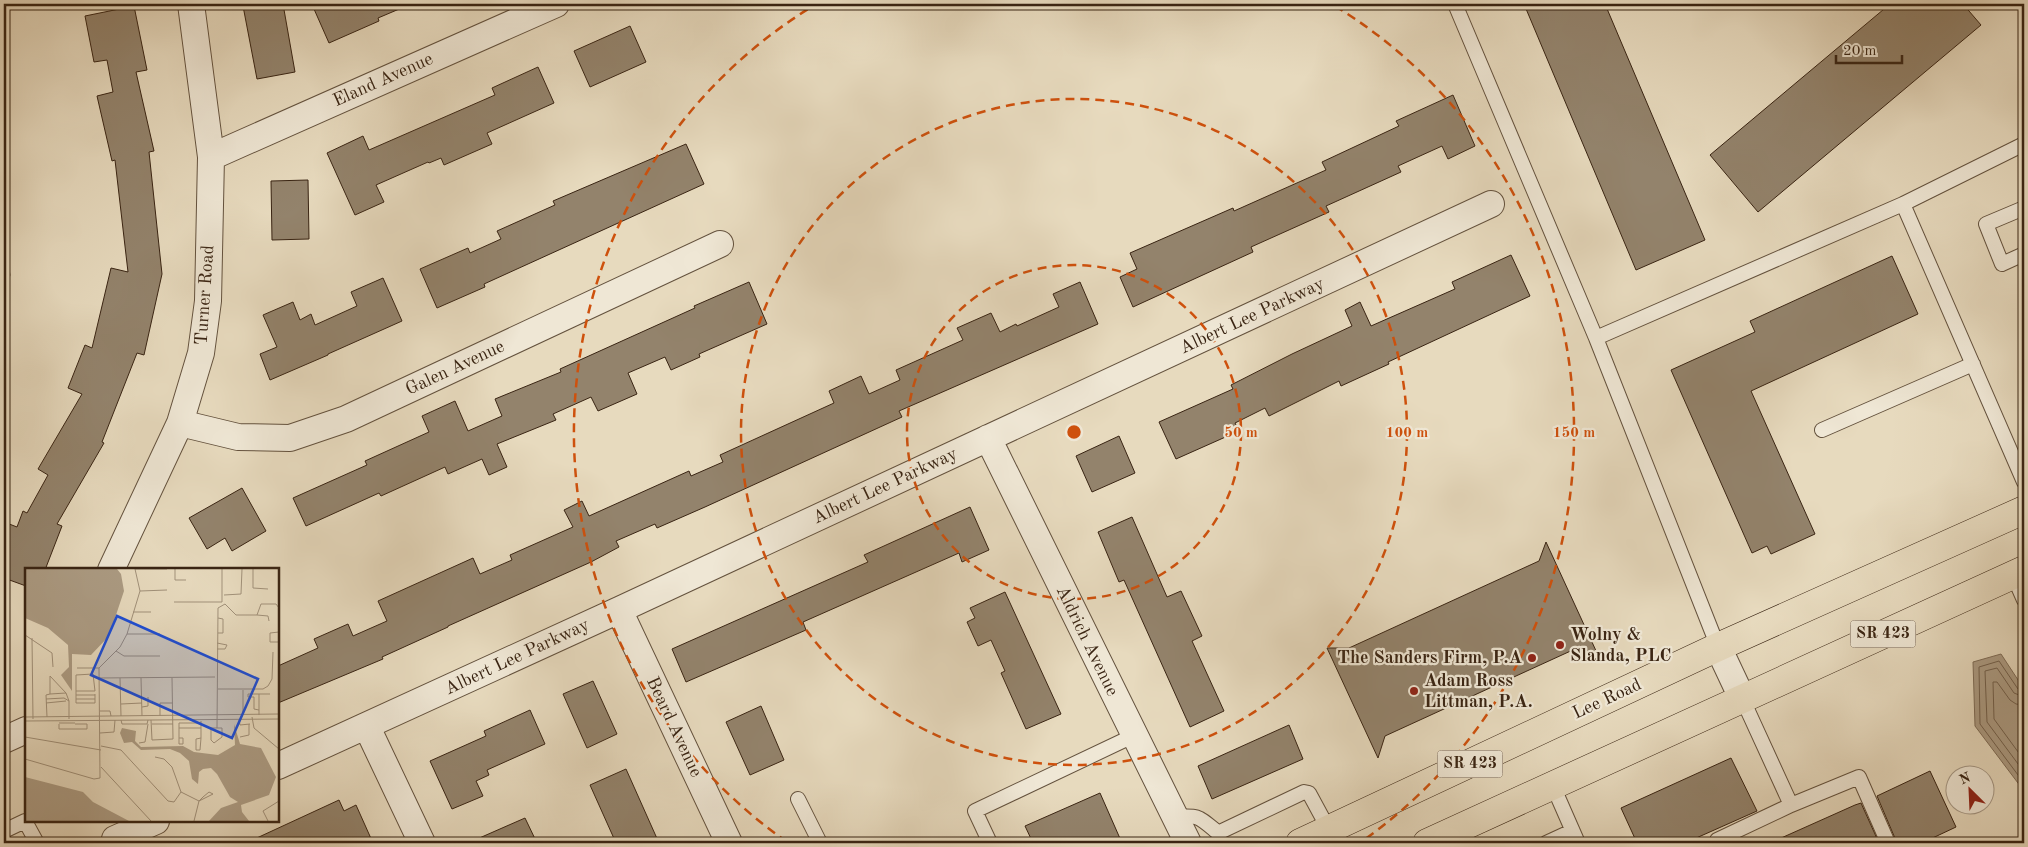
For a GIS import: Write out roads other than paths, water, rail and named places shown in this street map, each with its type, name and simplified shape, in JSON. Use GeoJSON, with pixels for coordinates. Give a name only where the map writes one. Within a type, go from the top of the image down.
{"type":"FeatureCollection","features":[{"type":"Feature","properties":{"kind":"main road","name":"Lee Road"},"geometry":{"type":"LineString","coordinates":[[1300,843],[1718,647],[2024,510]]}},
{"type":"Feature","properties":{"kind":"main road","name":"SR 423"},"geometry":{"type":"LineString","coordinates":[[1427,843],[2019,572]]}},
{"type":"Feature","properties":{"kind":"street","name":"Turner Road"},"geometry":{"type":"LineString","coordinates":[[112,568],[180,423],[200,353],[208,301],[211,157],[191,4]]}},
{"type":"Feature","properties":{"kind":"street","name":"Eland Avenue"},"geometry":{"type":"LineString","coordinates":[[211,157],[556,4]]}},
{"type":"Feature","properties":{"kind":"street","name":"Albert Lee Parkway"},"geometry":{"type":"LineString","coordinates":[[279,766],[619,610],[1491,204]]}},
{"type":"Feature","properties":{"kind":"street","name":"Galen Avenue"},"geometry":{"type":"LineString","coordinates":[[180,423],[238,437],[290,438],[346,419],[720,244]]}},
{"type":"Feature","properties":{"kind":"street","name":"Aldrich Avenue"},"geometry":{"type":"LineString","coordinates":[[988,438],[1188,843]]}},
{"type":"Feature","properties":{"kind":"street","name":"Beard Avenue"},"geometry":{"type":"LineString","coordinates":[[619,610],[729,843]]}},
{"type":"Feature","properties":{"kind":"street"},"geometry":{"type":"LineString","coordinates":[[1718,647],[1742,698]]}},
{"type":"Feature","properties":{"kind":"street"},"geometry":{"type":"LineString","coordinates":[[367,726],[422,843]]}},
{"type":"Feature","properties":{"kind":"street"},"geometry":{"type":"LineString","coordinates":[[4,740],[25,730]]}},
{"type":"Feature","properties":{"kind":"street"},"geometry":{"type":"LineString","coordinates":[[113,834],[153,822]]}},
{"type":"Feature","properties":{"kind":"lane"},"geometry":{"type":"LineString","coordinates":[[1455,4],[1596,338],[1718,647]]}},
{"type":"Feature","properties":{"kind":"lane"},"geometry":{"type":"LineString","coordinates":[[1596,338],[1903,204],[2024,144]]}},
{"type":"Feature","properties":{"kind":"lane"},"geometry":{"type":"LineString","coordinates":[[1903,204],[2024,482]]}},
{"type":"Feature","properties":{"kind":"lane"},"geometry":{"type":"LineString","coordinates":[[2024,208],[1986,224],[2002,264],[2024,254]]}},
{"type":"Feature","properties":{"kind":"lane"},"geometry":{"type":"LineString","coordinates":[[1822,430],[1973,364]]}},
{"type":"Feature","properties":{"kind":"lane"},"geometry":{"type":"LineString","coordinates":[[2019,572],[2024,600]]}},
{"type":"Feature","properties":{"kind":"lane"},"geometry":{"type":"LineString","coordinates":[[1742,698],[1791,805]]}},
{"type":"Feature","properties":{"kind":"lane"},"geometry":{"type":"LineString","coordinates":[[990,843],[975,812],[1134,736]]}},
{"type":"Feature","properties":{"kind":"lane"},"geometry":{"type":"LineString","coordinates":[[1719,843],[1717,840],[1791,805],[1859,777],[1888,843]]}},
{"type":"Feature","properties":{"kind":"lane"},"geometry":{"type":"LineString","coordinates":[[1546,843],[1575,837],[1552,786]]}},
{"type":"Feature","properties":{"kind":"lane"},"geometry":{"type":"LineString","coordinates":[[1174,817],[1194,815],[1200,817],[1217,832],[1304,792],[1309,793],[1329,830]]}},
{"type":"Feature","properties":{"kind":"lane"},"geometry":{"type":"LineString","coordinates":[[798,799],[820,843]]}},
{"type":"Feature","properties":{"kind":"lane"},"geometry":{"type":"LineString","coordinates":[[4,831],[25,821]]}},
{"type":"Feature","properties":{"kind":"lane"},"geometry":{"type":"LineString","coordinates":[[26,822],[37,843]]}},
{"type":"Feature","properties":{"kind":"water"},"geometry":{"type":"Polygon","coordinates":[[[4,240],[10,275],[4,296],[4,240]]]}},
{"type":"Feature","properties":{"kind":"water"},"geometry":{"type":"Polygon","coordinates":[[[2001,654],[2024,689],[2024,791],[1975,726],[1973,662],[2001,654]]]}},
{"type":"Feature","properties":{"kind":"place","name":"Wolny & Slanda, PLC"},"geometry":{"type":"Point","coordinates":[1560,645]}},
{"type":"Feature","properties":{"kind":"place","name":"The Sanders Firm, P.A"},"geometry":{"type":"Point","coordinates":[1532,658]}},
{"type":"Feature","properties":{"kind":"place","name":"Adam Ross Littman, P.A."},"geometry":{"type":"Point","coordinates":[1414,691]}}]}
